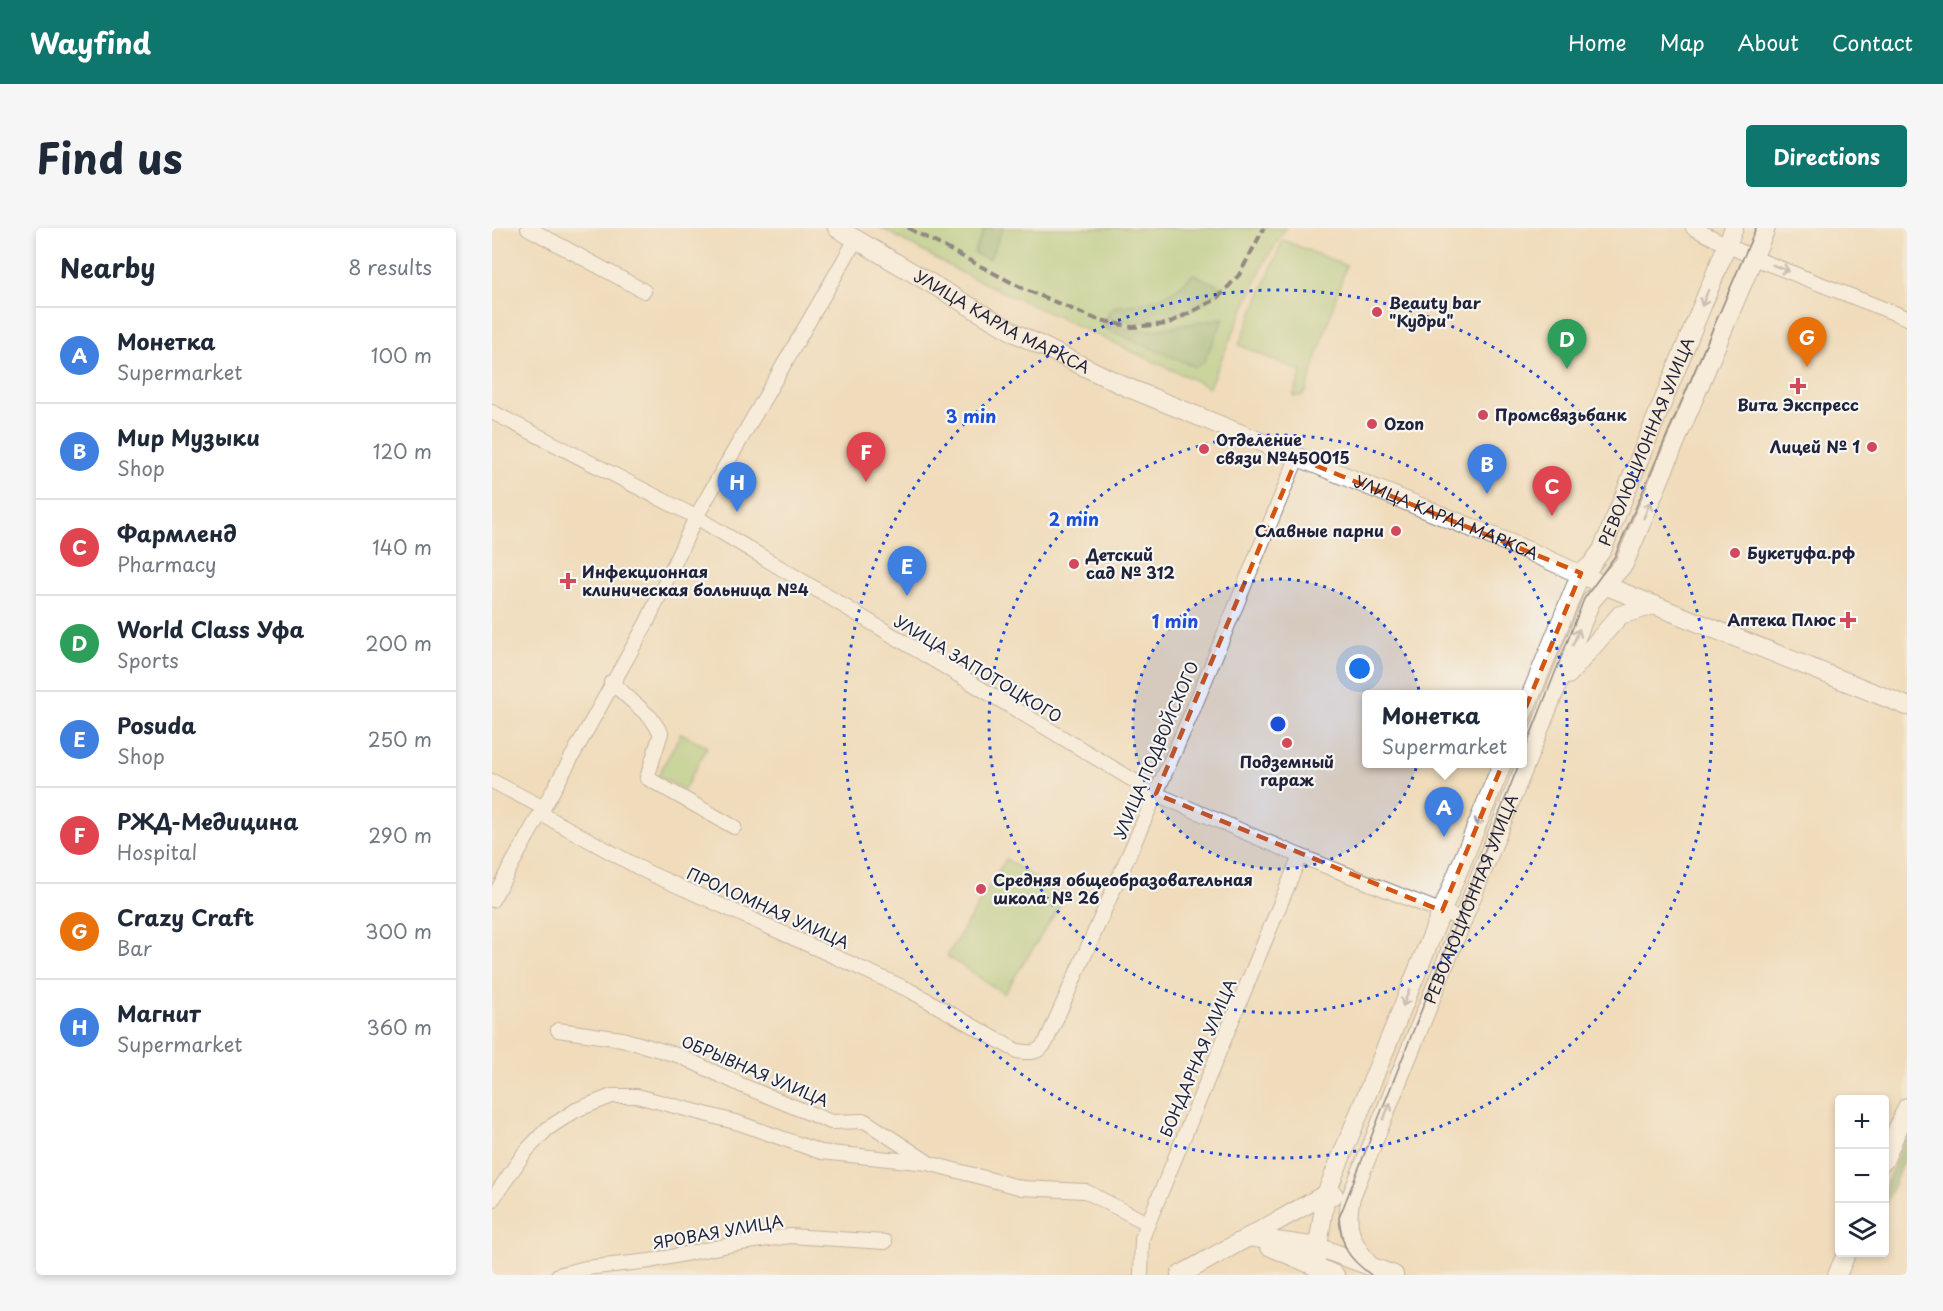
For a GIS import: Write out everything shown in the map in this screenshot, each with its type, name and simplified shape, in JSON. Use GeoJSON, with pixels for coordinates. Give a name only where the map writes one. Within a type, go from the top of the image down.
{"type":"FeatureCollection","features":[{"type":"Feature","properties":{"kind":"street"},"geometry":{"type":"LineString","coordinates":[[528,228],[644,291]]}},
{"type":"Feature","properties":{"kind":"street","name":"УЛИЦА КАРЛА МАРКСА"},"geometry":{"type":"LineString","coordinates":[[837,228],[855,241],[1064,358],[1124,386],[1581,573],[1604,585],[1907,706]]}},
{"type":"Feature","properties":{"kind":"street"},"geometry":{"type":"LineString","coordinates":[[1693,228],[1731,236],[1754,258],[1907,318]]}},
{"type":"Feature","properties":{"kind":"street","name":"РЕВОЛЮЦИОННАЯ УЛИЦА"},"geometry":{"type":"LineString","coordinates":[[1527,759],[1591,601],[1624,564],[1766,228]]}},
{"type":"Feature","properties":{"kind":"street","name":"РЕВОЛЮЦИОННАЯ УЛИЦА"},"geometry":{"type":"LineString","coordinates":[[1527,704],[1581,573],[1591,565],[1602,550],[1731,236]]}},
{"type":"Feature","properties":{"kind":"street"},"geometry":{"type":"LineString","coordinates":[[492,900],[611,682],[647,622],[696,518],[855,241]]}},
{"type":"Feature","properties":{"kind":"street","name":"УЛИЦА ЗАПОТОЦКОГО"},"geometry":{"type":"LineString","coordinates":[[492,412],[696,518],[1156,794],[1300,856],[1463,920]]}},
{"type":"Feature","properties":{"kind":"street","name":"УЛИЦА ПОДВОЙСКОГО"},"geometry":{"type":"LineString","coordinates":[[1038,1051],[1046,1042],[1156,794],[1297,458]]}},
{"type":"Feature","properties":{"kind":"street"},"geometry":{"type":"LineString","coordinates":[[1551,699],[1578,661],[1620,615],[1655,605]]}},
{"type":"Feature","properties":{"kind":"street"},"geometry":{"type":"LineString","coordinates":[[611,682],[651,718],[661,733],[647,778],[734,827]]}},
{"type":"Feature","properties":{"kind":"street","name":"РЕВОЛЮЦИОННАЯ УЛИЦА"},"geometry":{"type":"LineString","coordinates":[[1315,1266],[1326,1194],[1500,768]]}},
{"type":"Feature","properties":{"kind":"street","name":"РЕВОЛЮЦИОННАЯ УЛИЦА"},"geometry":{"type":"LineString","coordinates":[[1383,1271],[1355,1247],[1347,1229],[1351,1197],[1524,768]]}},
{"type":"Feature","properties":{"kind":"street","name":"ПРОЛОМНАЯ УЛИЦА"},"geometry":{"type":"LineString","coordinates":[[492,781],[542,807],[545,816],[647,872],[909,990],[1017,1051],[1032,1053],[1038,1051]]}},
{"type":"Feature","properties":{"kind":"street","name":"БОНДАРНАЯ УЛИЦА"},"geometry":{"type":"LineString","coordinates":[[1141,1275],[1142,1239],[1148,1223],[1300,856]]}},
{"type":"Feature","properties":{"kind":"street","name":"ОБРЫВНАЯ УЛИЦА"},"geometry":{"type":"LineString","coordinates":[[558,1030],[622,1039],[680,1056],[831,1122],[865,1121],[928,1163]]}},
{"type":"Feature","properties":{"kind":"street","name":"ОБРЫВНАЯ УЛИЦА"},"geometry":{"type":"LineString","coordinates":[[492,1200],[525,1152],[547,1130],[576,1110],[612,1096],[637,1096],[697,1110],[821,1152],[928,1163],[1022,1188],[1085,1191],[1148,1223]]}},
{"type":"Feature","properties":{"kind":"street"},"geometry":{"type":"LineString","coordinates":[[1889,1149],[1907,1107]]}},
{"type":"Feature","properties":{"kind":"street"},"geometry":{"type":"LineString","coordinates":[[1180,1275],[1326,1194],[1351,1197]]}},
{"type":"Feature","properties":{"kind":"street","name":"ЯРОВАЯ УЛИЦА"},"geometry":{"type":"LineString","coordinates":[[558,1275],[586,1268],[650,1261],[734,1244],[790,1236],[885,1242]]}},
{"type":"Feature","properties":{"kind":"street"},"geometry":{"type":"LineString","coordinates":[[1248,1237],[1318,1246],[1383,1271]]}},
{"type":"Feature","properties":{"kind":"street"},"geometry":{"type":"LineString","coordinates":[[1248,1237],[1335,1275]]}},
{"type":"Feature","properties":{"kind":"street"},"geometry":{"type":"LineString","coordinates":[[1837,1275],[1845,1257]]}},
{"type":"Feature","properties":{"kind":"highlighted area"},"geometry":{"type":"Polygon","coordinates":[[[1297,458],[1581,573],[1442,911],[1156,794],[1297,458]]]}},
{"type":"Feature","properties":{"kind":"green space"},"geometry":{"type":"Polygon","coordinates":[[[881,228],[1286,228],[1264,263],[1209,387],[960,272],[881,228]]]}},
{"type":"Feature","properties":{"kind":"green space"},"geometry":{"type":"Polygon","coordinates":[[[985,228],[1003,228],[989,260],[974,253],[985,228]]]}},
{"type":"Feature","properties":{"kind":"green space"},"geometry":{"type":"Polygon","coordinates":[[[1283,240],[1346,266],[1306,391],[1301,396],[1293,396],[1302,372],[1239,345],[1283,240]]]}},
{"type":"Feature","properties":{"kind":"green space"},"geometry":{"type":"Polygon","coordinates":[[[1193,274],[1221,287],[1196,307],[1168,319],[1137,322],[1106,318],[1112,307],[1146,302],[1166,295],[1185,283],[1193,274]]]}},
{"type":"Feature","properties":{"kind":"green space"},"geometry":{"type":"Polygon","coordinates":[[[1224,318],[1203,363],[1195,367],[1100,326],[1102,323],[1133,330],[1154,330],[1224,318]]]}},
{"type":"Feature","properties":{"kind":"green space"},"geometry":{"type":"Polygon","coordinates":[[[681,733],[707,747],[684,790],[658,776],[681,733]]]}},
{"type":"Feature","properties":{"kind":"green space"},"geometry":{"type":"Polygon","coordinates":[[[1006,859],[1065,898],[1004,994],[947,956],[1006,859]]]}},
{"type":"Feature","properties":{"kind":"green space"},"geometry":{"type":"Polygon","coordinates":[[[1907,1132],[1907,1151],[1889,1196],[1889,1177],[1907,1132]]]}},
{"type":"Feature","properties":{"kind":"tram line"},"geometry":{"type":"LineString","coordinates":[[1527,744],[1584,599],[1615,556],[1756,228]]}},
{"type":"Feature","properties":{"kind":"tram line"},"geometry":{"type":"LineString","coordinates":[[1371,1275],[1347,1251],[1339,1218],[1517,768]]}},
{"type":"Feature","properties":{"kind":"railway"},"geometry":{"type":"LineString","coordinates":[[908,228],[1024,289],[1096,319],[1132,327],[1167,324],[1217,299],[1239,275],[1264,228]]}},
{"type":"Feature","properties":{"kind":"place","name":"Beauty bar \"Кудри\""},"geometry":{"type":"Point","coordinates":[1377,312]}},
{"type":"Feature","properties":{"kind":"place","name":"Crazy Craft"},"geometry":{"type":"Point","coordinates":[1807,367]}},
{"type":"Feature","properties":{"kind":"place","name":"World Class Уфа"},"geometry":{"type":"Point","coordinates":[1567,369]}},
{"type":"Feature","properties":{"kind":"place","name":"Вита Экспресс"},"geometry":{"type":"Point","coordinates":[1798,386]}},
{"type":"Feature","properties":{"kind":"place","name":"Промсвязьбанк"},"geometry":{"type":"Point","coordinates":[1483,415]}},
{"type":"Feature","properties":{"kind":"place","name":"Ozon"},"geometry":{"type":"Point","coordinates":[1372,424]}},
{"type":"Feature","properties":{"kind":"place","name":"Лицей № 1"},"geometry":{"type":"Point","coordinates":[1872,447]}},
{"type":"Feature","properties":{"kind":"place","name":"Отделение связи №450015"},"geometry":{"type":"Point","coordinates":[1204,449]}},
{"type":"Feature","properties":{"kind":"place","name":"РЖД-Медицина"},"geometry":{"type":"Point","coordinates":[866,482]}},
{"type":"Feature","properties":{"kind":"place","name":"Мир Музыки"},"geometry":{"type":"Point","coordinates":[1487,494]}},
{"type":"Feature","properties":{"kind":"place","name":"Магнит"},"geometry":{"type":"Point","coordinates":[737,512]}},
{"type":"Feature","properties":{"kind":"place","name":"Фармленд"},"geometry":{"type":"Point","coordinates":[1552,516]}},
{"type":"Feature","properties":{"kind":"place","name":"Славные парни"},"geometry":{"type":"Point","coordinates":[1396,531]}},
{"type":"Feature","properties":{"kind":"place","name":"Букетуфа.рф"},"geometry":{"type":"Point","coordinates":[1735,553]}},
{"type":"Feature","properties":{"kind":"place","name":"Детский сад № 312"},"geometry":{"type":"Point","coordinates":[1074,564]}},
{"type":"Feature","properties":{"kind":"place","name":"Инфекционная клиническая больница №4"},"geometry":{"type":"Point","coordinates":[568,581]}},
{"type":"Feature","properties":{"kind":"place","name":"Posuda"},"geometry":{"type":"Point","coordinates":[907,596]}},
{"type":"Feature","properties":{"kind":"place","name":"Аптека Плюс"},"geometry":{"type":"Point","coordinates":[1848,620]}},
{"type":"Feature","properties":{"kind":"place","name":"Подземный гараж"},"geometry":{"type":"Point","coordinates":[1287,743]}},
{"type":"Feature","properties":{"kind":"place","name":"Монетка"},"geometry":{"type":"Point","coordinates":[1444,837]}},
{"type":"Feature","properties":{"kind":"place","name":"Средняя общеобразовательная школа № 26"},"geometry":{"type":"Point","coordinates":[981,889]}}]}
